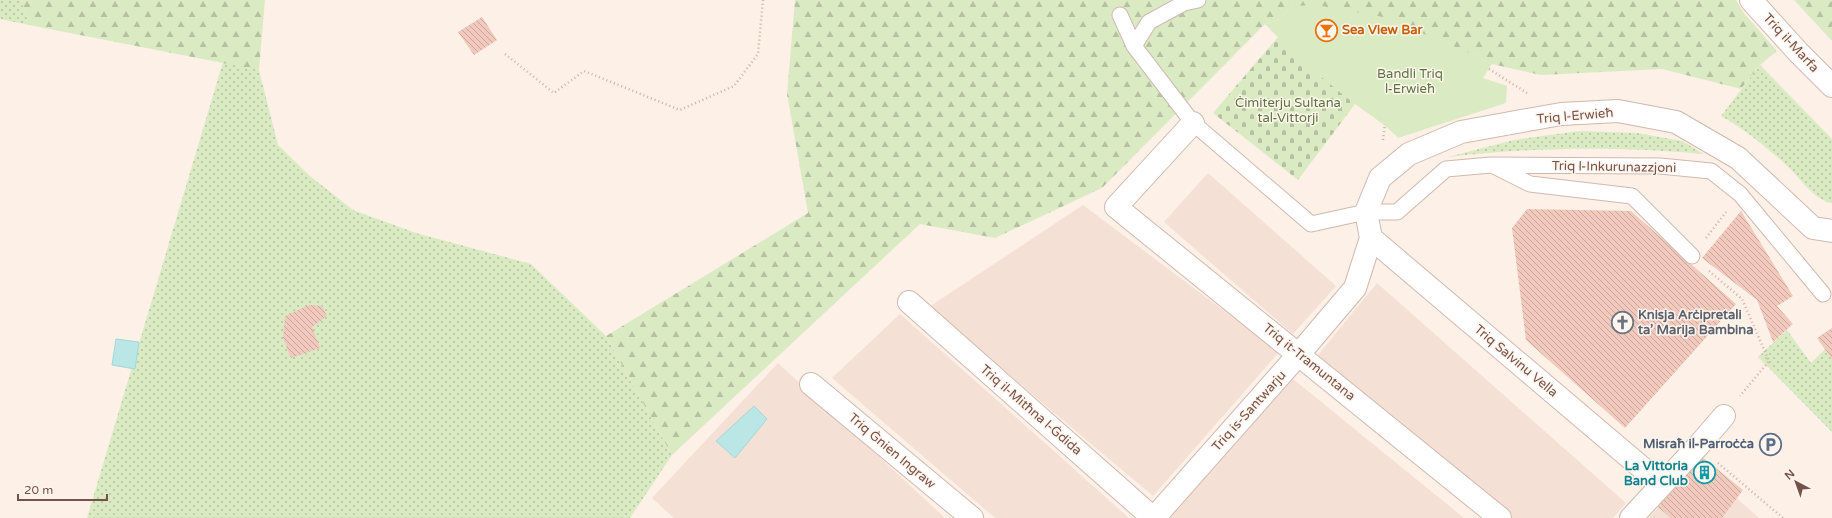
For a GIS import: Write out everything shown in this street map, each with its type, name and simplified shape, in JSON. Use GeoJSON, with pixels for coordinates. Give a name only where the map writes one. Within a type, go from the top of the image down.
{"type":"FeatureCollection","features":[{"type":"Feature","properties":{"kind":"street","name":"Triq il-Marfa"},"geometry":{"type":"LineString","coordinates":[[1751,0],[1798,52],[1832,86]]}},
{"type":"Feature","properties":{"kind":"street","name":"Triq l-Erwieħ"},"geometry":{"type":"LineString","coordinates":[[1366,212],[1380,178],[1409,154],[1461,132],[1561,114],[1618,112],[1676,122],[1738,158],[1813,228],[1832,231]]}},
{"type":"Feature","properties":{"kind":"street","name":"Triq it-Tramuntana"},"geometry":{"type":"LineString","coordinates":[[1193,123],[1116,207],[1500,518]]}},
{"type":"Feature","properties":{"kind":"street"},"geometry":{"type":"LineString","coordinates":[[1366,212],[1371,238]]}},
{"type":"Feature","properties":{"kind":"street","name":"Triq is-Santwarju"},"geometry":{"type":"LineString","coordinates":[[1153,518],[1299,354],[1355,288],[1371,238]]}},
{"type":"Feature","properties":{"kind":"street","name":"Triq Salvinu Vella"},"geometry":{"type":"LineString","coordinates":[[1371,238],[1661,484]]}},
{"type":"Feature","properties":{"kind":"street","name":"Triq il-Mitħna l-Ġdida"},"geometry":{"type":"LineString","coordinates":[[909,302],[1153,518]]}},
{"type":"Feature","properties":{"kind":"street","name":"Triq Ġnien Ingraw"},"geometry":{"type":"LineString","coordinates":[[811,384],[972,518]]}},
{"type":"Feature","properties":{"kind":"street"},"geometry":{"type":"LineString","coordinates":[[1631,518],[1661,484],[1700,445],[1724,416]]}},
{"type":"Feature","properties":{"kind":"lane"},"geometry":{"type":"LineString","coordinates":[[1134,46],[1149,22],[1184,3],[1198,0]]}},
{"type":"Feature","properties":{"kind":"lane"},"geometry":{"type":"LineString","coordinates":[[1120,14],[1134,46],[1193,123]]}},
{"type":"Feature","properties":{"kind":"lane","name":"Triq l-Inkurunazzjoni"},"geometry":{"type":"LineString","coordinates":[[1193,123],[1311,224],[1366,212],[1397,212],[1446,169],[1491,165],[1660,166],[1711,171],[1740,194],[1823,294]]}},
{"type":"Feature","properties":{"kind":"lane"},"geometry":{"type":"LineString","coordinates":[[1491,165],[1530,184],[1632,196],[1692,256]]}},
{"type":"Feature","properties":{"kind":"path"},"geometry":{"type":"LineString","coordinates":[[505,54],[554,93],[584,71],[680,110],[734,86],[758,54],[763,0]]}},
{"type":"Feature","properties":{"kind":"path"},"geometry":{"type":"LineString","coordinates":[[1724,416],[1769,361],[1742,299],[1692,256],[1740,194]]}},
{"type":"Feature","properties":{"kind":"path"},"geometry":{"type":"LineString","coordinates":[[1713,459],[1783,518]]}},
{"type":"Feature","properties":{"kind":"shaded area"},"geometry":{"type":"Polygon","coordinates":[[[1208,173],[1336,286],[1293,334],[1164,222],[1208,173]]]}},
{"type":"Feature","properties":{"kind":"shaded area"},"geometry":{"type":"Polygon","coordinates":[[[1083,205],[1279,352],[1153,496],[929,307],[1083,205]]]}},
{"type":"Feature","properties":{"kind":"shaded area"},"geometry":{"type":"Polygon","coordinates":[[[1377,283],[1626,503],[1613,518],[1505,518],[1314,360],[1377,283]]]}},
{"type":"Feature","properties":{"kind":"shaded area"},"geometry":{"type":"Polygon","coordinates":[[[900,314],[1129,518],[995,518],[832,378],[900,314]]]}},
{"type":"Feature","properties":{"kind":"shaded area"},"geometry":{"type":"Polygon","coordinates":[[[778,363],[945,518],[674,518],[652,498],[778,363]]]}},
{"type":"Feature","properties":{"kind":"shaded area"},"geometry":{"type":"Polygon","coordinates":[[[1293,379],[1464,518],[1170,518],[1293,379]]]}},
{"type":"Feature","properties":{"kind":"shaded area","name":"La Vittoria Band Club"},"geometry":{"type":"Polygon","coordinates":[[[1696,462],[1759,518],[1649,518],[1696,462]]]}},
{"type":"Feature","properties":{"kind":"green space"},"geometry":{"type":"Polygon","coordinates":[[[0,0],[21,0],[29,25],[0,19],[0,0]]]}},
{"type":"Feature","properties":{"kind":"green space"},"geometry":{"type":"Polygon","coordinates":[[[21,0],[265,0],[259,70],[29,25],[21,0]]]}},
{"type":"Feature","properties":{"kind":"green space"},"geometry":{"type":"Polygon","coordinates":[[[795,0],[1736,0],[1743,12],[1777,51],[1760,65],[1741,89],[1662,69],[1541,75],[1492,64],[1475,55],[1293,6],[1279,20],[1265,24],[1102,188],[995,238],[920,224],[672,455],[606,336],[808,213],[787,94],[795,0]]]}},
{"type":"Feature","properties":{"kind":"green space"},"geometry":{"type":"Polygon","coordinates":[[[1794,0],[1832,0],[1832,41],[1794,0]]]}},
{"type":"Feature","properties":{"kind":"green space","name":"Bandli Triq l-Erwieħ"},"geometry":{"type":"Polygon","coordinates":[[[1316,5],[1383,17],[1475,55],[1492,64],[1483,78],[1507,86],[1506,103],[1398,138],[1320,76],[1265,24],[1279,20],[1293,6],[1316,5]]]}},
{"type":"Feature","properties":{"kind":"green space","name":"Ċimiterju Sultana tal-Vittorji"},"geometry":{"type":"Polygon","coordinates":[[[1278,37],[1355,104],[1298,180],[1213,113],[1278,37]]]}},
{"type":"Feature","properties":{"kind":"green space"},"geometry":{"type":"Polygon","coordinates":[[[223,62],[259,70],[278,145],[310,176],[353,210],[416,233],[531,264],[606,336],[672,455],[630,518],[87,518],[223,62]]]}},
{"type":"Feature","properties":{"kind":"green space"},"geometry":{"type":"Polygon","coordinates":[[[1760,65],[1832,139],[1832,203],[1825,201],[1812,193],[1790,169],[1770,151],[1746,132],[1721,116],[1760,65]]]}},
{"type":"Feature","properties":{"kind":"green space"},"geometry":{"type":"Polygon","coordinates":[[[1579,131],[1637,133],[1682,141],[1704,154],[1672,151],[1576,149],[1512,151],[1448,157],[1514,140],[1579,131]]]}},
{"type":"Feature","properties":{"kind":"green space"},"geometry":{"type":"Polygon","coordinates":[[[1787,330],[1811,363],[1825,349],[1832,359],[1832,432],[1758,357],[1787,330]]]}},
{"type":"Feature","properties":{"kind":"water"},"geometry":{"type":"Polygon","coordinates":[[[116,339],[139,342],[135,369],[112,365],[116,339]]]}},
{"type":"Feature","properties":{"kind":"water"},"geometry":{"type":"Polygon","coordinates":[[[754,406],[767,419],[735,458],[716,441],[754,406]]]}},
{"type":"Feature","properties":{"kind":"building"},"geometry":{"type":"Polygon","coordinates":[[[482,17],[497,40],[474,55],[458,32],[482,17]]]}},
{"type":"Feature","properties":{"kind":"building","name":"Knisja Arċipretali ta’ Marija Bambina"},"geometry":{"type":"Polygon","coordinates":[[[1527,209],[1631,211],[1736,304],[1625,428],[1526,340],[1512,228],[1527,209]]]}},
{"type":"Feature","properties":{"kind":"building"},"geometry":{"type":"Polygon","coordinates":[[[1741,211],[1793,296],[1777,306],[1793,324],[1773,342],[1757,300],[1702,258],[1741,211]]]}},
{"type":"Feature","properties":{"kind":"building"},"geometry":{"type":"Polygon","coordinates":[[[309,305],[322,306],[327,316],[312,327],[320,348],[291,358],[283,338],[285,316],[309,305]]]}},
{"type":"Feature","properties":{"kind":"building"},"geometry":{"type":"Polygon","coordinates":[[[1832,328],[1832,359],[1817,338],[1832,328]]]}},
{"type":"Feature","properties":{"kind":"building","name":"La Vittoria Band Club"},"geometry":{"type":"Polygon","coordinates":[[[1701,456],[1743,490],[1722,518],[1671,518],[1658,507],[1701,456]]]}},
{"type":"Feature","properties":{"kind":"place","name":"Sea View Bar"},"geometry":{"type":"Point","coordinates":[1326,30]}},
{"type":"Feature","properties":{"kind":"place","name":"Knisja Arċipretali ta’ Marija Bambina"},"geometry":{"type":"Point","coordinates":[1622,322]}},
{"type":"Feature","properties":{"kind":"place","name":"Misraħ il-Parroċċa"},"geometry":{"type":"Point","coordinates":[1770,444]}},
{"type":"Feature","properties":{"kind":"place","name":"La Vittoria Band Club"},"geometry":{"type":"Point","coordinates":[1704,473]}}]}
